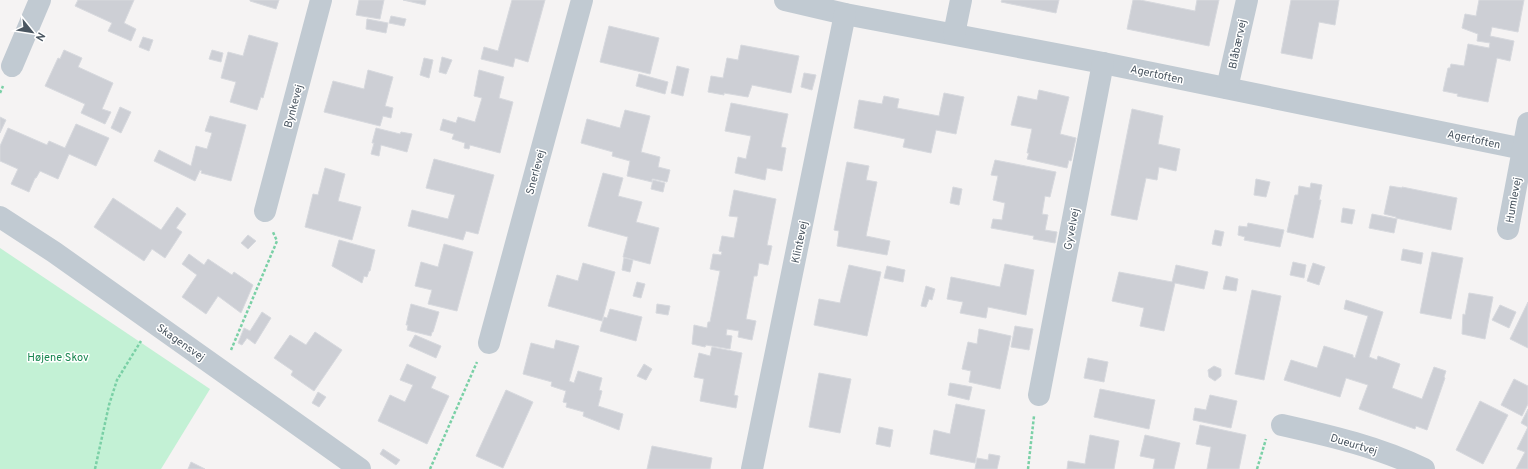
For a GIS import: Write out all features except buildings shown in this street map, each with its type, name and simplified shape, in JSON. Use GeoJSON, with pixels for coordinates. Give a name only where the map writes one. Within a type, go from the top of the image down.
{"type":"FeatureCollection","features":[{"type":"Feature","properties":{"kind":"street"},"geometry":{"type":"LineString","coordinates":[[12,66],[40,0]]}},
{"type":"Feature","properties":{"kind":"street","name":"Bynkevej"},"geometry":{"type":"LineString","coordinates":[[265,212],[321,0]]}},
{"type":"Feature","properties":{"kind":"street","name":"Snerlevej"},"geometry":{"type":"LineString","coordinates":[[489,343],[582,0]]}},
{"type":"Feature","properties":{"kind":"street","name":"Agertoften"},"geometry":{"type":"LineString","coordinates":[[785,0],[845,14],[1103,62],[1525,149]]}},
{"type":"Feature","properties":{"kind":"street"},"geometry":{"type":"LineString","coordinates":[[954,34],[960,0]]}},
{"type":"Feature","properties":{"kind":"street","name":"Blåbærvej"},"geometry":{"type":"LineString","coordinates":[[1227,88],[1247,0]]}},
{"type":"Feature","properties":{"kind":"street","name":"Klintevej"},"geometry":{"type":"LineString","coordinates":[[752,469],[845,14]]}},
{"type":"Feature","properties":{"kind":"street","name":"Gyvelvej"},"geometry":{"type":"LineString","coordinates":[[1040,395],[1103,62]]}},
{"type":"Feature","properties":{"kind":"street","name":"Humlevej"},"geometry":{"type":"LineString","coordinates":[[1508,229],[1525,149],[1528,123]]}},
{"type":"Feature","properties":{"kind":"street","name":"Skagensvej"},"geometry":{"type":"LineString","coordinates":[[0,217],[54,252],[360,469]]}},
{"type":"Feature","properties":{"kind":"street","name":"Dueurtvej"},"geometry":{"type":"LineString","coordinates":[[1282,425],[1349,441],[1412,463],[1424,469]]}},
{"type":"Feature","properties":{"kind":"path"},"geometry":{"type":"LineString","coordinates":[[222,371],[277,242],[265,212]]}},
{"type":"Feature","properties":{"kind":"path"},"geometry":{"type":"LineString","coordinates":[[94,469],[100,452],[109,405],[118,380],[153,322]]}},
{"type":"Feature","properties":{"kind":"path"},"geometry":{"type":"LineString","coordinates":[[430,469],[476,363],[489,343]]}},
{"type":"Feature","properties":{"kind":"path"},"geometry":{"type":"LineString","coordinates":[[1028,469],[1033,422],[1040,395]]}},
{"type":"Feature","properties":{"kind":"path"},"geometry":{"type":"LineString","coordinates":[[1257,469],[1266,436],[1282,425]]}},
{"type":"Feature","properties":{"kind":"green space","name":"Højene Skov"},"geometry":{"type":"Polygon","coordinates":[[[0,248],[210,389],[161,469],[0,469],[0,248]]]}}]}
